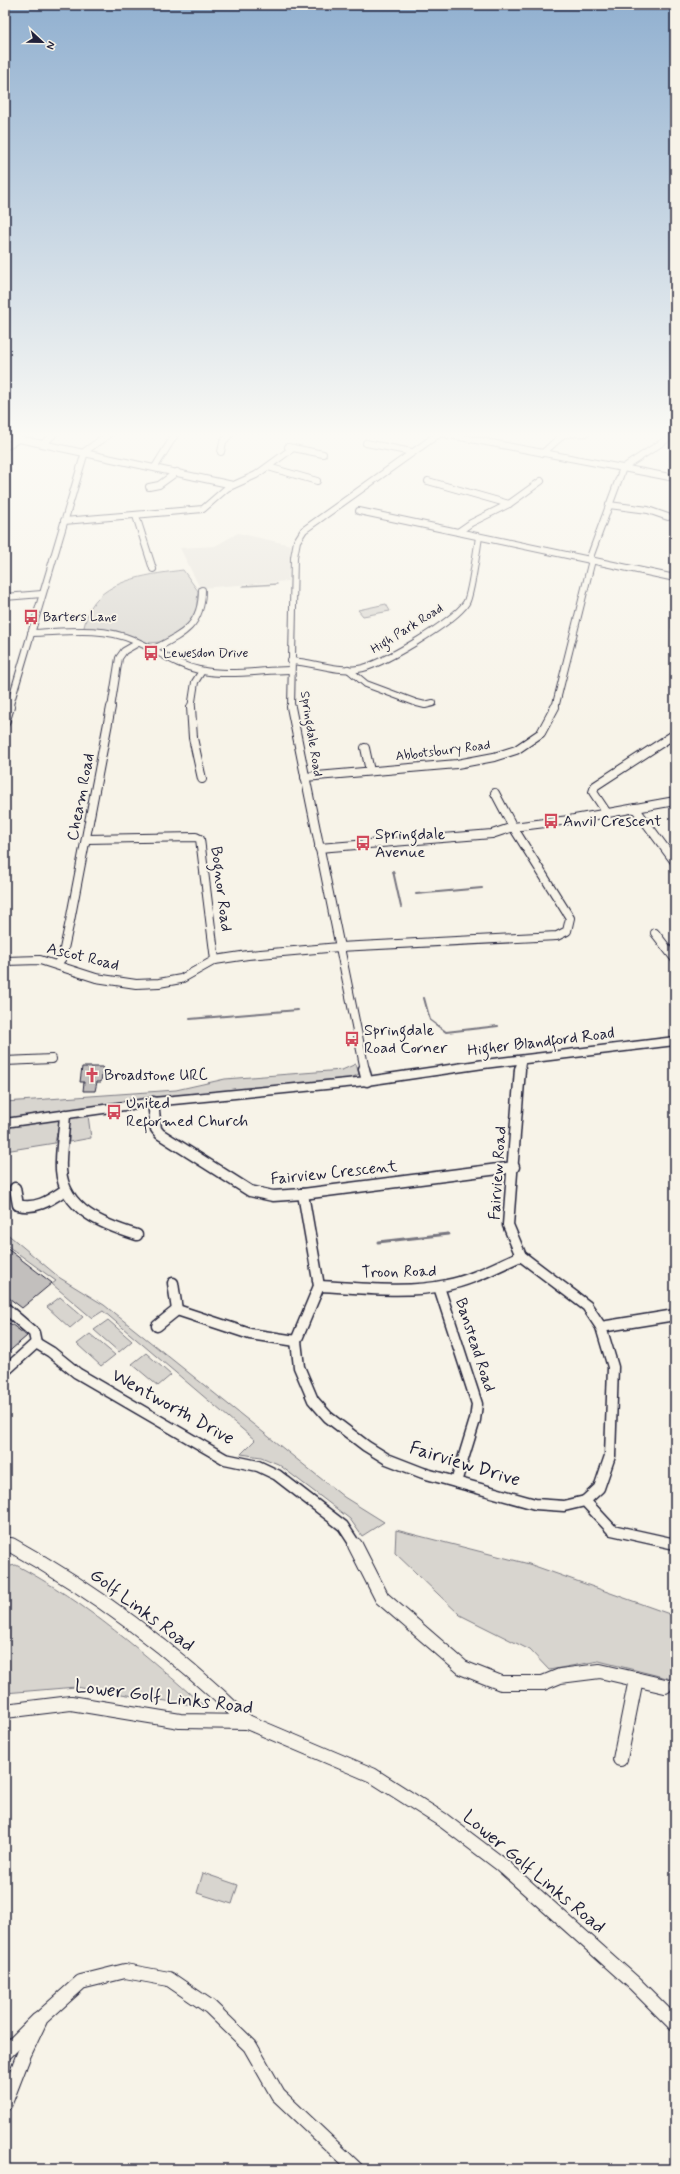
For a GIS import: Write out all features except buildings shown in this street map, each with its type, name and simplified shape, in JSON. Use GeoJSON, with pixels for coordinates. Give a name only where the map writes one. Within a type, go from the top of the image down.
{"type":"FeatureCollection","features":[{"type":"Feature","properties":{"kind":"main road","name":"Higher Blandford Road"},"geometry":{"type":"LineString","coordinates":[[5,1123],[153,1102],[367,1081],[675,1041]]}},
{"type":"Feature","properties":{"kind":"street"},"geometry":{"type":"LineString","coordinates":[[5,723],[60,534]]}},
{"type":"Feature","properties":{"kind":"street"},"geometry":{"type":"LineString","coordinates":[[142,534],[153,569]]}},
{"type":"Feature","properties":{"kind":"street","name":"Springdale Road"},"geometry":{"type":"LineString","coordinates":[[302,534],[299,537],[294,557],[290,702],[367,1081]]}},
{"type":"Feature","properties":{"kind":"street"},"geometry":{"type":"LineString","coordinates":[[468,534],[675,578]]}},
{"type":"Feature","properties":{"kind":"street","name":"Abbotsbury Road"},"geometry":{"type":"LineString","coordinates":[[305,776],[481,760],[516,750],[541,733],[546,726],[554,708],[590,560],[599,534]]}},
{"type":"Feature","properties":{"kind":"street","name":"High Park Road"},"geometry":{"type":"LineString","coordinates":[[291,661],[348,669],[364,668],[377,664],[463,608],[467,602],[470,589],[479,537]]}},
{"type":"Feature","properties":{"kind":"street"},"geometry":{"type":"LineString","coordinates":[[152,650],[181,634],[195,622],[201,614],[203,605],[202,590]]}},
{"type":"Feature","properties":{"kind":"street"},"geometry":{"type":"LineString","coordinates":[[5,597],[42,594]]}},
{"type":"Feature","properties":{"kind":"street"},"geometry":{"type":"LineString","coordinates":[[675,618],[675,627]]}},
{"type":"Feature","properties":{"kind":"street"},"geometry":{"type":"LineString","coordinates":[[32,634],[86,632],[112,633],[138,643],[175,663],[202,671],[290,670]]}},
{"type":"Feature","properties":{"kind":"street","name":"Cheam Road"},"geometry":{"type":"LineString","coordinates":[[57,964],[62,958],[87,839],[106,744],[119,658],[124,651],[138,643]]}},
{"type":"Feature","properties":{"kind":"street"},"geometry":{"type":"LineString","coordinates":[[348,669],[366,684],[417,703],[425,705],[433,703]]}},
{"type":"Feature","properties":{"kind":"street"},"geometry":{"type":"LineString","coordinates":[[202,671],[196,679],[190,697],[194,742],[202,779]]}},
{"type":"Feature","properties":{"kind":"street"},"geometry":{"type":"LineString","coordinates":[[607,813],[593,792],[594,786],[675,734]]}},
{"type":"Feature","properties":{"kind":"street"},"geometry":{"type":"LineString","coordinates":[[364,748],[370,771]]}},
{"type":"Feature","properties":{"kind":"street"},"geometry":{"type":"LineString","coordinates":[[339,947],[557,936],[566,931],[570,918],[513,827],[495,793]]}},
{"type":"Feature","properties":{"kind":"street"},"geometry":{"type":"LineString","coordinates":[[319,848],[492,834],[513,827],[675,801]]}},
{"type":"Feature","properties":{"kind":"street"},"geometry":{"type":"LineString","coordinates":[[635,808],[675,862]]}},
{"type":"Feature","properties":{"kind":"street","name":"Bognor Road"},"geometry":{"type":"LineString","coordinates":[[87,839],[196,837],[200,839],[215,960]]}},
{"type":"Feature","properties":{"kind":"street"},"geometry":{"type":"LineString","coordinates":[[655,934],[675,959]]}},
{"type":"Feature","properties":{"kind":"street","name":"Ascot Road"},"geometry":{"type":"LineString","coordinates":[[5,961],[40,960],[57,964],[96,978],[136,984],[159,983],[181,979],[200,970],[215,960],[339,947]]}},
{"type":"Feature","properties":{"kind":"street"},"geometry":{"type":"LineString","coordinates":[[5,1061],[52,1059]]}},
{"type":"Feature","properties":{"kind":"street","name":"Fairview Road"},"geometry":{"type":"LineString","coordinates":[[521,1061],[514,1167],[508,1225],[521,1256]]}},
{"type":"Feature","properties":{"kind":"street","name":"Fairview Crescent"},"geometry":{"type":"LineString","coordinates":[[153,1102],[156,1130],[160,1134],[250,1190],[273,1196],[303,1194],[514,1167]]}},
{"type":"Feature","properties":{"kind":"street"},"geometry":{"type":"LineString","coordinates":[[66,1115],[61,1171],[65,1190],[73,1203],[97,1220],[114,1229],[137,1235]]}},
{"type":"Feature","properties":{"kind":"street"},"geometry":{"type":"LineString","coordinates":[[15,1188],[18,1205],[22,1207],[39,1205],[65,1190]]}},
{"type":"Feature","properties":{"kind":"street"},"geometry":{"type":"LineString","coordinates":[[303,1194],[319,1286]]}},
{"type":"Feature","properties":{"kind":"street"},"geometry":{"type":"LineString","coordinates":[[521,1256],[567,1289],[587,1306],[601,1327],[613,1367],[610,1456],[599,1488],[585,1501],[612,1530],[675,1544]]}},
{"type":"Feature","properties":{"kind":"street","name":"Troon Road"},"geometry":{"type":"LineString","coordinates":[[319,1286],[408,1289],[439,1287],[461,1281],[521,1256]]}},
{"type":"Feature","properties":{"kind":"street"},"geometry":{"type":"LineString","coordinates":[[173,1283],[177,1310]]}},
{"type":"Feature","properties":{"kind":"street","name":"Fairview Drive"},"geometry":{"type":"LineString","coordinates":[[319,1286],[296,1341],[299,1367],[304,1380],[313,1400],[328,1417],[366,1446],[387,1459],[423,1473],[535,1504],[564,1506],[585,1501]]}},
{"type":"Feature","properties":{"kind":"street","name":"Banstead Road"},"geometry":{"type":"LineString","coordinates":[[439,1287],[477,1404],[475,1420],[456,1482]]}},
{"type":"Feature","properties":{"kind":"street"},"geometry":{"type":"LineString","coordinates":[[5,1308],[34,1333],[36,1343],[5,1371]]}},
{"type":"Feature","properties":{"kind":"street"},"geometry":{"type":"LineString","coordinates":[[157,1326],[177,1310]]}},
{"type":"Feature","properties":{"kind":"street"},"geometry":{"type":"LineString","coordinates":[[177,1310],[250,1334],[296,1341]]}},
{"type":"Feature","properties":{"kind":"street"},"geometry":{"type":"LineString","coordinates":[[601,1327],[675,1315]]}},
{"type":"Feature","properties":{"kind":"street","name":"Wentworth Drive"},"geometry":{"type":"LineString","coordinates":[[36,1343],[51,1352],[77,1373],[225,1459],[252,1463],[266,1468],[277,1475],[343,1526],[360,1552],[382,1598],[462,1668],[501,1683],[544,1683],[560,1676],[600,1671],[665,1686]]}},
{"type":"Feature","properties":{"kind":"street","name":"Golf Links Road"},"geometry":{"type":"LineString","coordinates":[[5,1542],[54,1569],[133,1623],[204,1680],[247,1722]]}},
{"type":"Feature","properties":{"kind":"street"},"geometry":{"type":"LineString","coordinates":[[620,1759],[636,1679]]}},
{"type":"Feature","properties":{"kind":"street","name":"Lower Golf Links Road"},"geometry":{"type":"LineString","coordinates":[[5,1711],[72,1703],[180,1721],[247,1722],[372,1775],[444,1820],[502,1864],[635,1984],[675,2024]]}},
{"type":"Feature","properties":{"kind":"street"},"geometry":{"type":"LineString","coordinates":[[5,2053],[81,1982],[125,1971],[169,1980],[210,2007],[250,2046],[278,2095],[356,2169]]}},
{"type":"Feature","properties":{"kind":"street"},"geometry":{"type":"LineString","coordinates":[[5,2103],[24,2054],[41,2018]]}},
{"type":"Feature","properties":{"kind":"shaded area"},"geometry":{"type":"Polygon","coordinates":[[[235,534],[244,534],[291,545],[288,581],[200,588],[180,548],[215,546],[235,534]]]}},
{"type":"Feature","properties":{"kind":"shaded area"},"geometry":{"type":"Polygon","coordinates":[[[183,570],[198,591],[196,613],[190,624],[162,642],[146,643],[117,631],[83,631],[91,607],[99,597],[108,590],[132,579],[159,573],[183,570]]]}},
{"type":"Feature","properties":{"kind":"shaded area"},"geometry":{"type":"Polygon","coordinates":[[[386,604],[390,611],[363,616],[358,610],[386,604]]]}},
{"type":"Feature","properties":{"kind":"shaded area"},"geometry":{"type":"Polygon","coordinates":[[[356,1064],[359,1074],[347,1080],[87,1108],[91,1138],[69,1142],[69,1133],[57,1132],[55,1143],[5,1151],[5,1102],[176,1090],[225,1079],[342,1070],[356,1064]]]}},
{"type":"Feature","properties":{"kind":"shaded area"},"geometry":{"type":"Polygon","coordinates":[[[5,1232],[60,1278],[104,1305],[344,1497],[384,1522],[362,1536],[350,1519],[278,1464],[261,1457],[241,1454],[255,1440],[103,1311],[92,1318],[52,1284],[56,1281],[5,1244],[5,1232]]]}},
{"type":"Feature","properties":{"kind":"shaded area"},"geometry":{"type":"Polygon","coordinates":[[[60,1297],[83,1317],[70,1328],[47,1307],[60,1297]]]}},
{"type":"Feature","properties":{"kind":"shaded area"},"geometry":{"type":"Polygon","coordinates":[[[108,1320],[132,1341],[119,1352],[94,1330],[108,1320]]]}},
{"type":"Feature","properties":{"kind":"shaded area"},"geometry":{"type":"Polygon","coordinates":[[[90,1334],[115,1355],[101,1366],[77,1344],[90,1334]]]}},
{"type":"Feature","properties":{"kind":"shaded area"},"geometry":{"type":"Polygon","coordinates":[[[146,1353],[171,1375],[158,1386],[132,1364],[146,1353]]]}},
{"type":"Feature","properties":{"kind":"shaded area"},"geometry":{"type":"Polygon","coordinates":[[[396,1530],[529,1564],[675,1616],[675,1680],[599,1661],[549,1670],[530,1650],[460,1615],[395,1553],[396,1530]]]}},
{"type":"Feature","properties":{"kind":"shaded area"},"geometry":{"type":"Polygon","coordinates":[[[16,1565],[67,1595],[115,1630],[205,1707],[76,1687],[5,1693],[5,1567],[16,1565]]]}},
{"type":"Feature","properties":{"kind":"shaded area"},"geometry":{"type":"Polygon","coordinates":[[[203,1873],[238,1885],[232,1904],[197,1893],[203,1873]]]}},
{"type":"Feature","properties":{"kind":"waterway"},"geometry":{"type":"LineString","coordinates":[[243,586],[277,584]]}},
{"type":"Feature","properties":{"kind":"waterway"},"geometry":{"type":"LineString","coordinates":[[393,871],[401,907]]}},
{"type":"Feature","properties":{"kind":"waterway"},"geometry":{"type":"LineString","coordinates":[[416,894],[482,888]]}},
{"type":"Feature","properties":{"kind":"waterway"},"geometry":{"type":"LineString","coordinates":[[424,998],[430,1020],[446,1032],[498,1026]]}},
{"type":"Feature","properties":{"kind":"waterway"},"geometry":{"type":"LineString","coordinates":[[190,1019],[298,1010]]}},
{"type":"Feature","properties":{"kind":"waterway"},"geometry":{"type":"LineString","coordinates":[[378,1242],[448,1234]]}},
{"type":"Feature","properties":{"kind":"place","name":"Barters Lane"},"geometry":{"type":"Point","coordinates":[31,617]}},
{"type":"Feature","properties":{"kind":"place","name":"Lewesdon Drive"},"geometry":{"type":"Point","coordinates":[151,653]}},
{"type":"Feature","properties":{"kind":"place","name":"Anvil Crescent"},"geometry":{"type":"Point","coordinates":[551,821]}},
{"type":"Feature","properties":{"kind":"place","name":"Springdale Avenue"},"geometry":{"type":"Point","coordinates":[363,843]}},
{"type":"Feature","properties":{"kind":"place","name":"Springdale Road Corner"},"geometry":{"type":"Point","coordinates":[352,1039]}},
{"type":"Feature","properties":{"kind":"place","name":"Broadstone URC"},"geometry":{"type":"Point","coordinates":[92,1075]}},
{"type":"Feature","properties":{"kind":"place","name":"United Reformed Church"},"geometry":{"type":"Point","coordinates":[114,1112]}}]}
